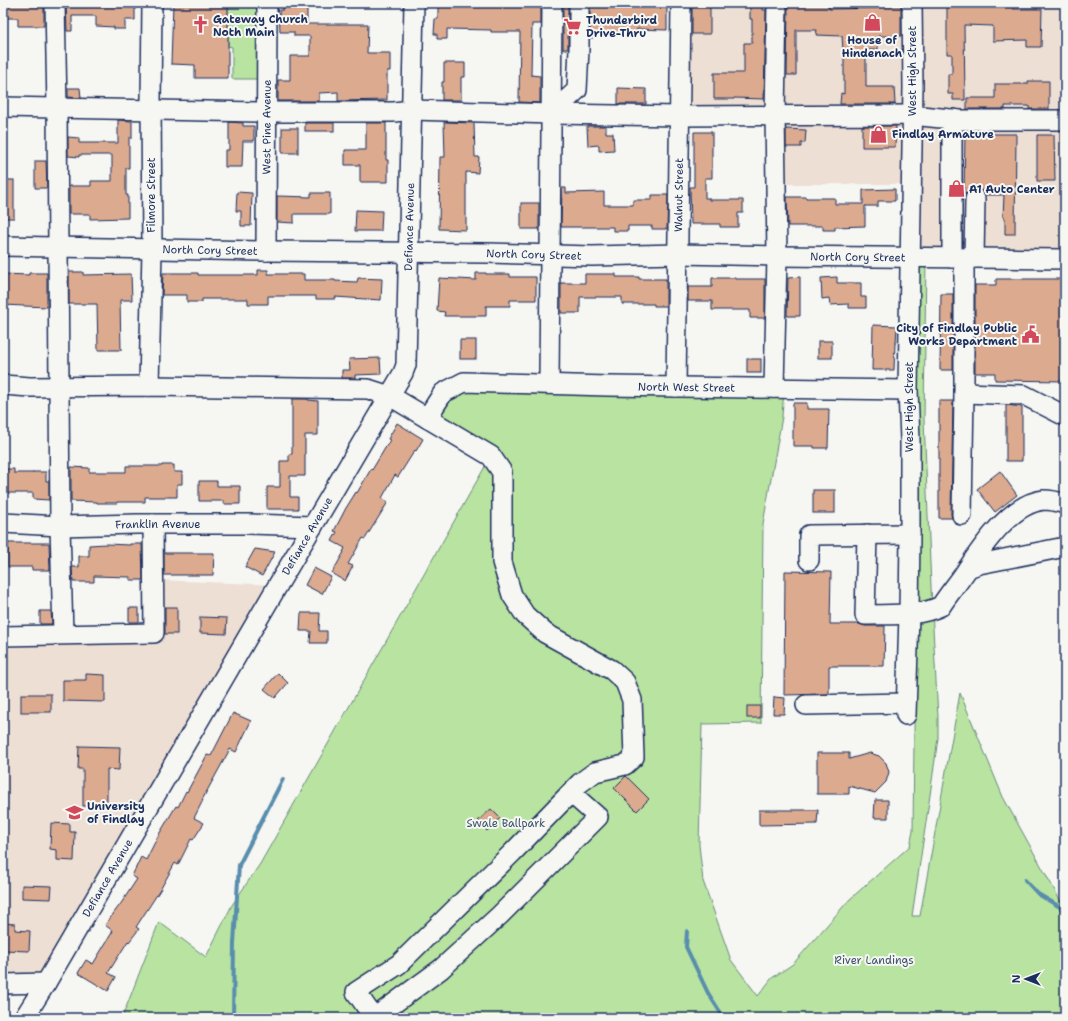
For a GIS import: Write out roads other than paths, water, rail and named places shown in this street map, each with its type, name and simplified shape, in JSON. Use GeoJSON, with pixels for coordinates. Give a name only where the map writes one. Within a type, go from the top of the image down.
{"type":"FeatureCollection","features":[{"type":"Feature","properties":{"kind":"street"},"geometry":{"type":"LineString","coordinates":[[55,3],[60,526],[63,634]]}},
{"type":"Feature","properties":{"kind":"street","name":"Filmore Street"},"geometry":{"type":"LineString","coordinates":[[149,386],[152,249],[152,3]]}},
{"type":"Feature","properties":{"kind":"street","name":"West Pine Avenue"},"geometry":{"type":"LineString","coordinates":[[266,251],[267,3]]}},
{"type":"Feature","properties":{"kind":"street","name":"Defiance Avenue"},"geometry":{"type":"LineString","coordinates":[[24,1018],[46,983],[403,373],[406,365],[414,3]]}},
{"type":"Feature","properties":{"kind":"street"},"geometry":{"type":"LineString","coordinates":[[550,384],[552,3]]}},
{"type":"Feature","properties":{"kind":"street"},"geometry":{"type":"LineString","coordinates":[[551,114],[577,90],[579,3]]}},
{"type":"Feature","properties":{"kind":"street","name":"Walnut Street"},"geometry":{"type":"LineString","coordinates":[[676,387],[681,3]]}},
{"type":"Feature","properties":{"kind":"street"},"geometry":{"type":"LineString","coordinates":[[774,388],[777,256],[775,115],[777,3]]}},
{"type":"Feature","properties":{"kind":"street","name":"West High Street"},"geometry":{"type":"LineString","coordinates":[[806,705],[906,709],[910,534],[910,440],[908,390],[912,3]]}},
{"type":"Feature","properties":{"kind":"street"},"geometry":{"type":"LineString","coordinates":[[3,108],[266,112],[394,112],[412,110],[680,116],[912,115],[952,119],[1065,120]]}},
{"type":"Feature","properties":{"kind":"street"},"geometry":{"type":"LineString","coordinates":[[952,119],[963,258],[964,393],[962,515]]}},
{"type":"Feature","properties":{"kind":"street"},"geometry":{"type":"LineString","coordinates":[[963,258],[975,199]]}},
{"type":"Feature","properties":{"kind":"street","name":"North Cory Street"},"geometry":{"type":"LineString","coordinates":[[3,246],[550,254],[592,256],[678,254],[1065,259]]}},
{"type":"Feature","properties":{"kind":"street","name":"North West Street"},"geometry":{"type":"LineString","coordinates":[[427,418],[443,393],[464,382],[908,390]]}},
{"type":"Feature","properties":{"kind":"street"},"geometry":{"type":"LineString","coordinates":[[3,385],[30,387],[149,386],[368,389],[390,396],[491,456],[502,472],[502,562],[512,595],[525,615],[545,633],[612,670],[625,682],[632,700],[634,757],[625,765],[595,772],[580,783],[570,793],[513,852],[399,964],[356,992],[374,1018],[441,969],[500,915],[598,817],[570,793]]}},
{"type":"Feature","properties":{"kind":"street"},"geometry":{"type":"LineString","coordinates":[[964,393],[1024,395],[1065,416]]}},
{"type":"Feature","properties":{"kind":"street"},"geometry":{"type":"LineString","coordinates":[[868,534],[865,615],[909,614],[932,610],[942,606],[979,552],[1005,520],[1028,505],[1044,500],[1065,503]]}},
{"type":"Feature","properties":{"kind":"street","name":"Franklin Avenue"},"geometry":{"type":"LineString","coordinates":[[3,523],[60,526],[153,524],[313,526]]}},
{"type":"Feature","properties":{"kind":"street"},"geometry":{"type":"LineString","coordinates":[[3,636],[154,633],[153,524]]}},
{"type":"Feature","properties":{"kind":"street"},"geometry":{"type":"LineString","coordinates":[[809,560],[809,535],[910,534]]}},
{"type":"Feature","properties":{"kind":"street"},"geometry":{"type":"LineString","coordinates":[[968,568],[979,564],[1065,547]]}},
{"type":"Feature","properties":{"kind":"street"},"geometry":{"type":"LineString","coordinates":[[3,984],[46,983]]}},
{"type":"Feature","properties":{"kind":"waterway"},"geometry":{"type":"LineString","coordinates":[[233,1018],[234,943],[239,865],[283,779]]}},
{"type":"Feature","properties":{"kind":"waterway"},"geometry":{"type":"LineString","coordinates":[[1025,880],[1038,894],[1060,907],[1065,914]]}},
{"type":"Feature","properties":{"kind":"waterway"},"geometry":{"type":"LineString","coordinates":[[687,931],[686,947],[708,993],[724,1018]]}},
{"type":"Feature","properties":{"kind":"place","name":"House of Hindenach"},"geometry":{"type":"Point","coordinates":[872,22]}},
{"type":"Feature","properties":{"kind":"place","name":"Gateway Church Noth Main"},"geometry":{"type":"Point","coordinates":[200,25]}},
{"type":"Feature","properties":{"kind":"place","name":"Thunderbird Drive-Thru"},"geometry":{"type":"Point","coordinates":[573,26]}},
{"type":"Feature","properties":{"kind":"place","name":"Findlay Armature"},"geometry":{"type":"Point","coordinates":[879,134]}},
{"type":"Feature","properties":{"kind":"place","name":"A1 Auto Center"},"geometry":{"type":"Point","coordinates":[956,189]}},
{"type":"Feature","properties":{"kind":"place","name":"City of Findlay Public Works Department"},"geometry":{"type":"Point","coordinates":[1030,334]}},
{"type":"Feature","properties":{"kind":"place","name":"University of Findlay"},"geometry":{"type":"Point","coordinates":[74,812]}},
{"type":"Feature","properties":{"kind":"park label","name":"Swale Ballpark"},"geometry":{"type":"Point","coordinates":[506,823]}},
{"type":"Feature","properties":{"kind":"park label","name":"River Landings"},"geometry":{"type":"Point","coordinates":[874,960]}}]}
